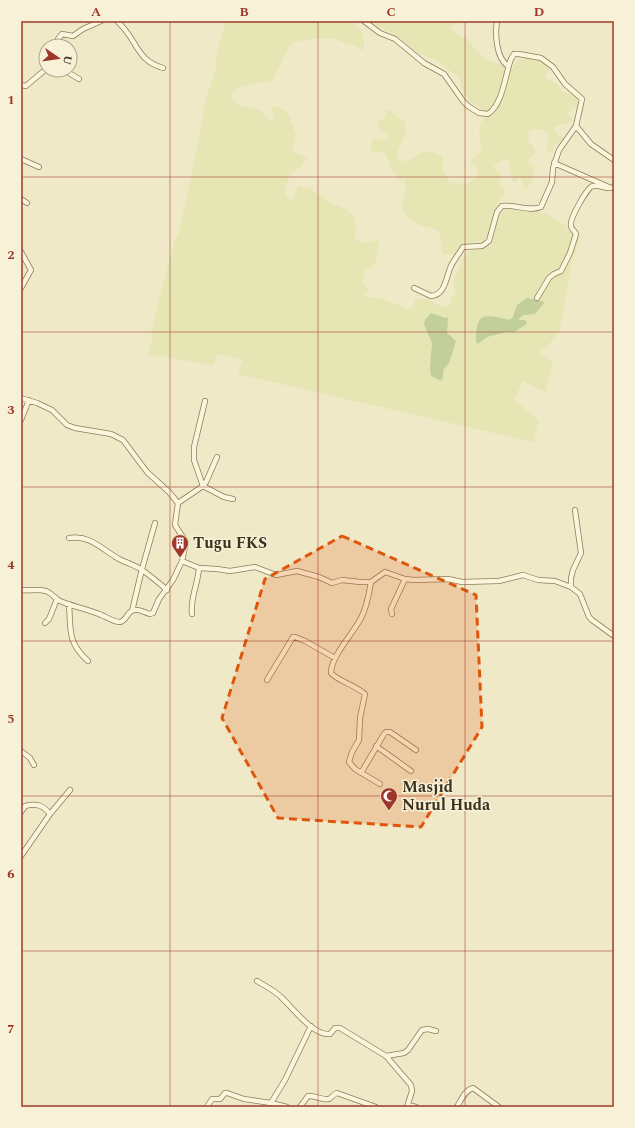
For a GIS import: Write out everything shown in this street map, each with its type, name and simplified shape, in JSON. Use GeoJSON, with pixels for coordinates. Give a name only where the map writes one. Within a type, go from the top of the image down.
{"type":"FeatureCollection","features":[{"type":"Feature","properties":{"kind":"street"},"geometry":{"type":"LineString","coordinates":[[59,38],[62,34],[73,36],[83,28],[101,21]]}},
{"type":"Feature","properties":{"kind":"street"},"geometry":{"type":"LineString","coordinates":[[117,21],[126,31],[145,60],[150,64],[163,68]]}},
{"type":"Feature","properties":{"kind":"street"},"geometry":{"type":"LineString","coordinates":[[364,21],[380,33],[394,39],[424,63],[444,74],[462,101],[479,113],[488,114],[495,107],[508,66],[514,54],[538,56],[544,60],[557,72],[565,84],[582,100],[576,126],[559,150],[554,163],[552,182],[540,207],[532,209],[502,206],[497,212],[489,241],[482,246],[463,248],[451,267],[447,283],[442,289],[434,296],[431,296],[414,288]]}},
{"type":"Feature","properties":{"kind":"street"},"geometry":{"type":"LineString","coordinates":[[497,21],[496,37],[498,48],[508,66]]}},
{"type":"Feature","properties":{"kind":"street"},"geometry":{"type":"LineString","coordinates":[[21,85],[26,86],[38,76]]}},
{"type":"Feature","properties":{"kind":"street"},"geometry":{"type":"LineString","coordinates":[[576,126],[591,144],[614,160]]}},
{"type":"Feature","properties":{"kind":"street"},"geometry":{"type":"LineString","coordinates":[[21,159],[38,167]]}},
{"type":"Feature","properties":{"kind":"street"},"geometry":{"type":"LineString","coordinates":[[554,163],[613,188]]}},
{"type":"Feature","properties":{"kind":"street"},"geometry":{"type":"LineString","coordinates":[[537,298],[549,278],[561,271],[570,254],[576,234],[571,227],[571,221],[586,192],[591,186],[608,189],[613,188]]}},
{"type":"Feature","properties":{"kind":"street"},"geometry":{"type":"LineString","coordinates":[[21,199],[27,203]]}},
{"type":"Feature","properties":{"kind":"street"},"geometry":{"type":"LineString","coordinates":[[21,252],[31,270],[21,288]]}},
{"type":"Feature","properties":{"kind":"street"},"geometry":{"type":"LineString","coordinates":[[21,398],[52,410],[67,425],[75,428],[111,434],[123,440],[147,472],[178,503]]}},
{"type":"Feature","properties":{"kind":"street"},"geometry":{"type":"LineString","coordinates":[[21,420],[29,400]]}},
{"type":"Feature","properties":{"kind":"street"},"geometry":{"type":"LineString","coordinates":[[205,401],[194,447],[194,460],[203,486],[213,492],[233,499]]}},
{"type":"Feature","properties":{"kind":"street"},"geometry":{"type":"LineString","coordinates":[[132,610],[139,610],[152,614],[159,599],[167,590],[182,561],[186,542],[175,525],[178,503],[203,486],[217,457]]}},
{"type":"Feature","properties":{"kind":"street"},"geometry":{"type":"LineString","coordinates":[[571,587],[573,570],[581,553],[575,510]]}},
{"type":"Feature","properties":{"kind":"street"},"geometry":{"type":"LineString","coordinates":[[21,590],[47,592],[57,599],[78,608],[97,613],[119,622],[123,621],[132,610],[155,523]]}},
{"type":"Feature","properties":{"kind":"street"},"geometry":{"type":"LineString","coordinates":[[69,538],[77,536],[87,539],[120,559],[142,569],[167,590]]}},
{"type":"Feature","properties":{"kind":"street"},"geometry":{"type":"LineString","coordinates":[[182,561],[199,568],[233,572],[258,567],[276,575],[297,571],[319,577],[332,583],[342,580],[371,582],[386,572],[405,579],[448,579],[462,582],[499,581],[523,575],[538,580],[555,581],[571,587],[580,594],[592,620],[614,636]]}},
{"type":"Feature","properties":{"kind":"street"},"geometry":{"type":"LineString","coordinates":[[192,614],[192,598],[197,584],[199,568]]}},
{"type":"Feature","properties":{"kind":"street"},"geometry":{"type":"LineString","coordinates":[[392,614],[391,609],[405,579]]}},
{"type":"Feature","properties":{"kind":"street"},"geometry":{"type":"LineString","coordinates":[[371,582],[361,618],[335,658],[331,670],[333,676],[365,694],[360,718],[359,740],[349,760],[350,764],[361,773],[380,784]]}},
{"type":"Feature","properties":{"kind":"street"},"geometry":{"type":"LineString","coordinates":[[45,623],[49,619],[57,599]]}},
{"type":"Feature","properties":{"kind":"street"},"geometry":{"type":"LineString","coordinates":[[69,604],[71,637],[78,653],[88,661]]}},
{"type":"Feature","properties":{"kind":"street"},"geometry":{"type":"LineString","coordinates":[[267,680],[295,636],[335,658]]}},
{"type":"Feature","properties":{"kind":"street"},"geometry":{"type":"LineString","coordinates":[[361,773],[384,734],[390,732],[416,750]]}},
{"type":"Feature","properties":{"kind":"street"},"geometry":{"type":"LineString","coordinates":[[376,746],[411,771]]}},
{"type":"Feature","properties":{"kind":"street"},"geometry":{"type":"LineString","coordinates":[[21,751],[30,758],[34,765]]}},
{"type":"Feature","properties":{"kind":"street"},"geometry":{"type":"LineString","coordinates":[[21,856],[50,814],[70,790]]}},
{"type":"Feature","properties":{"kind":"street"},"geometry":{"type":"LineString","coordinates":[[21,812],[26,806],[38,804],[43,806],[50,814]]}},
{"type":"Feature","properties":{"kind":"street"},"geometry":{"type":"LineString","coordinates":[[257,981],[281,997],[300,1018],[311,1026],[327,1034],[330,1034],[335,1028],[340,1028],[386,1056],[411,1085],[412,1091],[407,1106],[416,1107]]}},
{"type":"Feature","properties":{"kind":"street"},"geometry":{"type":"LineString","coordinates":[[271,1103],[285,1080],[311,1026]]}},
{"type":"Feature","properties":{"kind":"street"},"geometry":{"type":"LineString","coordinates":[[386,1056],[408,1050],[418,1033],[424,1029],[436,1031]]}},
{"type":"Feature","properties":{"kind":"street"},"geometry":{"type":"LineString","coordinates":[[457,1107],[470,1088],[473,1088],[499,1107]]}},
{"type":"Feature","properties":{"kind":"street"},"geometry":{"type":"LineString","coordinates":[[207,1107],[212,1099],[220,1099],[225,1093],[248,1100],[287,1107]]}},
{"type":"Feature","properties":{"kind":"street"},"geometry":{"type":"LineString","coordinates":[[300,1107],[308,1096],[328,1099],[337,1093],[376,1107]]}},
{"type":"Feature","properties":{"kind":"highlighted area"},"geometry":{"type":"Polygon","coordinates":[[[342,536],[476,595],[482,727],[421,827],[278,818],[222,718],[265,579],[342,536]]]}},
{"type":"Feature","properties":{"kind":"green space"},"geometry":{"type":"Polygon","coordinates":[[[226,21],[352,21],[363,34],[363,51],[357,46],[334,39],[317,38],[293,42],[288,48],[273,80],[240,87],[233,92],[231,100],[239,105],[260,110],[268,119],[272,121],[275,119],[272,107],[275,106],[286,111],[290,118],[296,134],[292,151],[307,158],[301,168],[293,171],[289,178],[285,189],[286,197],[293,199],[297,188],[300,186],[312,190],[335,205],[346,209],[353,215],[356,227],[355,239],[361,243],[377,240],[380,243],[375,263],[373,266],[365,270],[363,282],[370,291],[365,293],[363,296],[383,299],[408,309],[411,309],[416,299],[428,299],[442,307],[450,305],[456,290],[453,285],[454,279],[464,257],[468,252],[492,245],[498,221],[502,212],[507,209],[535,211],[549,215],[565,225],[570,232],[578,238],[579,242],[571,267],[560,329],[548,346],[539,352],[553,363],[545,392],[523,381],[514,400],[539,420],[533,442],[238,374],[243,360],[218,354],[213,365],[148,354],[152,342],[151,335],[158,304],[174,243],[179,231],[206,100],[216,67],[217,52],[226,21]]]}},
{"type":"Feature","properties":{"kind":"green space"},"geometry":{"type":"Polygon","coordinates":[[[369,21],[457,21],[451,27],[460,36],[467,38],[479,54],[485,59],[513,68],[516,62],[521,59],[528,58],[547,64],[549,68],[545,77],[558,85],[562,92],[575,94],[580,99],[580,106],[574,107],[568,113],[569,116],[575,121],[555,127],[554,130],[556,134],[564,138],[554,146],[554,154],[550,153],[546,149],[549,134],[548,132],[540,129],[534,129],[529,132],[529,142],[535,151],[534,155],[527,160],[535,167],[532,181],[527,189],[525,190],[520,177],[513,182],[510,170],[510,161],[506,159],[495,165],[493,169],[501,172],[500,184],[505,190],[505,194],[499,200],[490,230],[485,240],[462,245],[454,254],[446,254],[442,252],[439,231],[420,225],[407,218],[402,206],[406,190],[404,178],[397,181],[397,177],[390,168],[387,156],[384,152],[381,151],[373,153],[371,149],[372,138],[384,140],[388,139],[389,136],[379,129],[378,125],[379,121],[383,120],[389,109],[405,121],[406,133],[399,147],[397,154],[398,158],[402,161],[406,161],[421,153],[430,151],[434,152],[443,159],[443,171],[449,181],[465,185],[476,178],[478,174],[478,167],[471,163],[472,159],[481,150],[481,142],[479,139],[480,124],[490,111],[483,110],[469,101],[462,89],[459,78],[456,75],[435,60],[416,52],[402,39],[369,21]]]}},
{"type":"Feature","properties":{"kind":"green space"},"geometry":{"type":"Polygon","coordinates":[[[527,298],[545,302],[535,314],[523,315],[518,320],[525,320],[527,324],[514,332],[506,332],[487,337],[478,344],[476,341],[476,331],[481,318],[493,316],[509,320],[513,317],[517,305],[527,298]]]}},
{"type":"Feature","properties":{"kind":"green space"},"geometry":{"type":"Polygon","coordinates":[[[431,313],[446,318],[448,317],[447,333],[456,341],[449,363],[444,369],[442,381],[431,376],[430,368],[432,343],[424,324],[425,320],[431,313]]]}},
{"type":"Feature","properties":{"kind":"place","name":"Tugu FKS"},"geometry":{"type":"Point","coordinates":[180,558]}},
{"type":"Feature","properties":{"kind":"place","name":"Masjid Nurul Huda"},"geometry":{"type":"Point","coordinates":[389,811]}}]}
